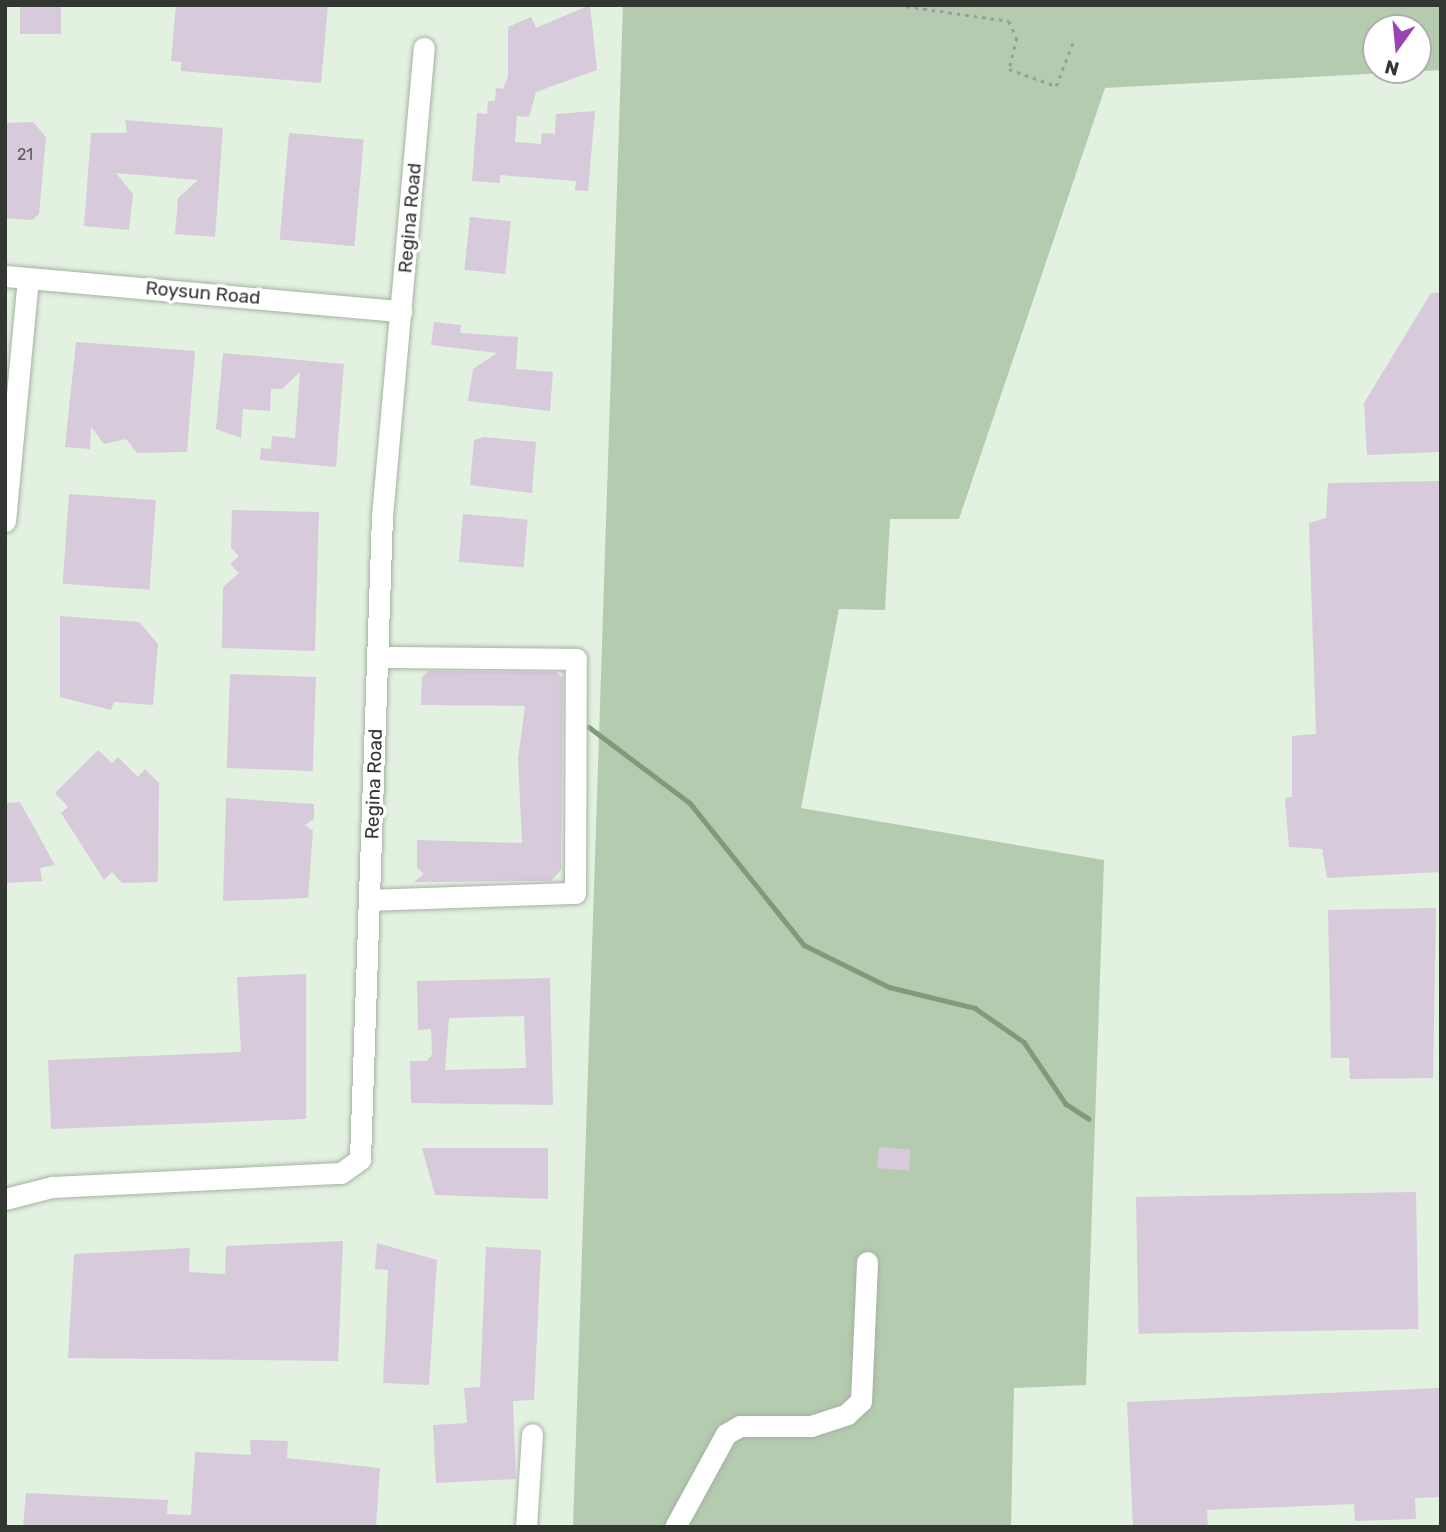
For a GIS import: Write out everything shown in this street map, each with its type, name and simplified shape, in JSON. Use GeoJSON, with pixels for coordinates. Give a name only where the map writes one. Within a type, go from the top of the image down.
{"type":"FeatureCollection","features":[{"type":"Feature","properties":{"kind":"street","name":"Regina Road"},"geometry":{"type":"LineString","coordinates":[[5,1199],[52,1187],[306,1177],[353,1168],[365,1142],[382,516],[424,48]]}},
{"type":"Feature","properties":{"kind":"street","name":"Roysun Road"},"geometry":{"type":"LineString","coordinates":[[5,276],[401,310]]}},
{"type":"Feature","properties":{"kind":"street"},"geometry":{"type":"LineString","coordinates":[[5,521],[28,279]]}},
{"type":"Feature","properties":{"kind":"street"},"geometry":{"type":"LineString","coordinates":[[370,900],[575,893],[576,659],[378,657]]}},
{"type":"Feature","properties":{"kind":"street"},"geometry":{"type":"LineString","coordinates":[[675,1527],[726,1434],[740,1426],[811,1426],[847,1414],[861,1401],[867,1262]]}},
{"type":"Feature","properties":{"kind":"street"},"geometry":{"type":"LineString","coordinates":[[526,1527],[532,1434]]}},
{"type":"Feature","properties":{"kind":"path"},"geometry":{"type":"LineString","coordinates":[[898,5],[1009,20],[1017,38],[1009,69],[1056,86],[1073,42]]}},
{"type":"Feature","properties":{"kind":"green space"},"geometry":{"type":"Polygon","coordinates":[[[623,5],[1441,5],[1441,70],[1432,70],[1432,14],[1362,14],[1362,74],[1105,88],[959,519],[890,519],[885,610],[839,609],[801,808],[1104,860],[1086,1385],[1014,1388],[1011,1527],[573,1527],[623,5]]]}},
{"type":"Feature","properties":{"kind":"building"},"geometry":{"type":"Polygon","coordinates":[[[176,5],[328,5],[321,83],[181,71],[181,62],[171,61],[176,5]]]}},
{"type":"Feature","properties":{"kind":"building"},"geometry":{"type":"Polygon","coordinates":[[[590,5],[597,70],[536,92],[529,117],[517,116],[515,142],[541,144],[542,133],[555,134],[556,114],[595,111],[588,191],[575,190],[576,181],[500,175],[500,183],[472,181],[477,113],[487,114],[488,101],[495,101],[496,88],[503,89],[508,76],[508,27],[531,17],[536,28],[590,5]]]}},
{"type":"Feature","properties":{"kind":"building"},"geometry":{"type":"Polygon","coordinates":[[[20,7],[61,7],[61,34],[20,34],[20,7]]]}},
{"type":"Feature","properties":{"kind":"building"},"geometry":{"type":"Polygon","coordinates":[[[125,120],[223,128],[215,237],[175,234],[178,198],[198,180],[116,173],[133,194],[129,230],[84,226],[91,133],[127,133],[125,120]]]}},
{"type":"Feature","properties":{"kind":"building"},"geometry":{"type":"Polygon","coordinates":[[[33,122],[46,137],[39,214],[32,220],[5,218],[5,123],[33,122]]]}},
{"type":"Feature","properties":{"kind":"building"},"geometry":{"type":"Polygon","coordinates":[[[289,133],[364,140],[354,246],[280,240],[289,133]]]}},
{"type":"Feature","properties":{"kind":"building"},"geometry":{"type":"Polygon","coordinates":[[[470,217],[511,221],[505,274],[464,270],[470,217]]]}},
{"type":"Feature","properties":{"kind":"building"},"geometry":{"type":"Polygon","coordinates":[[[1431,293],[1441,293],[1441,452],[1367,455],[1364,403],[1431,293]]]}},
{"type":"Feature","properties":{"kind":"building"},"geometry":{"type":"Polygon","coordinates":[[[434,322],[461,325],[460,333],[518,337],[516,369],[553,372],[550,411],[468,401],[473,369],[497,353],[431,345],[434,322]]]}},
{"type":"Feature","properties":{"kind":"building"},"geometry":{"type":"Polygon","coordinates":[[[76,342],[195,351],[187,452],[137,453],[126,439],[104,444],[91,427],[90,449],[65,447],[76,342]]]}},
{"type":"Feature","properties":{"kind":"building"},"geometry":{"type":"Polygon","coordinates":[[[223,353],[344,364],[336,467],[260,460],[261,448],[271,449],[272,436],[295,438],[300,372],[282,389],[271,389],[270,411],[243,409],[241,438],[216,429],[223,353]]]}},
{"type":"Feature","properties":{"kind":"building"},"geometry":{"type":"Polygon","coordinates":[[[484,437],[536,442],[532,493],[470,485],[474,440],[484,437]]]}},
{"type":"Feature","properties":{"kind":"building"},"geometry":{"type":"Polygon","coordinates":[[[1441,481],[1441,872],[1327,878],[1322,849],[1289,847],[1285,798],[1292,797],[1292,736],[1316,734],[1309,523],[1326,518],[1328,483],[1441,481]]]}},
{"type":"Feature","properties":{"kind":"building"},"geometry":{"type":"Polygon","coordinates":[[[69,494],[156,500],[150,590],[63,584],[69,494]]]}},
{"type":"Feature","properties":{"kind":"building"},"geometry":{"type":"Polygon","coordinates":[[[232,510],[319,512],[315,651],[222,648],[223,587],[239,573],[230,564],[239,556],[231,548],[232,510]]]}},
{"type":"Feature","properties":{"kind":"building"},"geometry":{"type":"Polygon","coordinates":[[[463,514],[528,520],[524,567],[459,562],[463,514]]]}},
{"type":"Feature","properties":{"kind":"building"},"geometry":{"type":"Polygon","coordinates":[[[60,616],[139,622],[158,644],[153,705],[114,702],[111,710],[60,697],[60,616]]]}},
{"type":"Feature","properties":{"kind":"building"},"geometry":{"type":"Polygon","coordinates":[[[429,671],[556,672],[563,678],[561,870],[551,881],[414,882],[424,874],[417,868],[417,840],[522,843],[518,759],[525,706],[421,705],[422,677],[429,671]]]}},
{"type":"Feature","properties":{"kind":"building"},"geometry":{"type":"Polygon","coordinates":[[[230,674],[316,677],[313,771],[227,768],[230,674]]]}},
{"type":"Feature","properties":{"kind":"building"},"geometry":{"type":"Polygon","coordinates":[[[98,750],[112,763],[118,757],[138,777],[145,769],[159,783],[158,882],[122,883],[112,872],[104,880],[61,813],[68,807],[55,793],[98,750]]]}},
{"type":"Feature","properties":{"kind":"building"},"geometry":{"type":"Polygon","coordinates":[[[226,798],[314,804],[314,819],[305,825],[313,831],[308,898],[223,901],[226,798]]]}},
{"type":"Feature","properties":{"kind":"building"},"geometry":{"type":"Polygon","coordinates":[[[20,802],[55,865],[40,868],[42,881],[5,883],[5,803],[20,802]]]}},
{"type":"Feature","properties":{"kind":"building"},"geometry":{"type":"Polygon","coordinates":[[[1436,908],[1433,1078],[1350,1079],[1349,1058],[1331,1058],[1328,910],[1436,908]]]}},
{"type":"Feature","properties":{"kind":"building"},"geometry":{"type":"Polygon","coordinates":[[[306,974],[306,1119],[51,1129],[48,1060],[241,1052],[237,977],[306,974]]]}},
{"type":"Feature","properties":{"kind":"building"},"geometry":{"type":"Polygon","coordinates":[[[550,978],[553,1105],[411,1103],[410,1061],[427,1061],[432,1054],[431,1029],[418,1030],[417,981],[550,978]],[[524,1016],[449,1018],[445,1070],[526,1068],[524,1016]]]}},
{"type":"Feature","properties":{"kind":"building"},"geometry":{"type":"Polygon","coordinates":[[[879,1147],[911,1150],[909,1171],[877,1168],[879,1147]]]}},
{"type":"Feature","properties":{"kind":"building"},"geometry":{"type":"Polygon","coordinates":[[[422,1148],[548,1148],[548,1199],[435,1195],[422,1148]]]}},
{"type":"Feature","properties":{"kind":"building"},"geometry":{"type":"Polygon","coordinates":[[[1416,1192],[1418,1329],[1138,1334],[1136,1197],[1416,1192]]]}},
{"type":"Feature","properties":{"kind":"building"},"geometry":{"type":"Polygon","coordinates":[[[343,1241],[338,1361],[68,1358],[74,1254],[190,1248],[189,1272],[225,1274],[226,1246],[343,1241]]]}},
{"type":"Feature","properties":{"kind":"building"},"geometry":{"type":"Polygon","coordinates":[[[377,1243],[437,1260],[429,1385],[383,1383],[388,1270],[375,1269],[377,1243]]]}},
{"type":"Feature","properties":{"kind":"building"},"geometry":{"type":"Polygon","coordinates":[[[486,1247],[541,1250],[534,1400],[513,1401],[516,1479],[436,1483],[433,1425],[467,1423],[464,1388],[480,1387],[486,1247]]]}},
{"type":"Feature","properties":{"kind":"building"},"geometry":{"type":"Polygon","coordinates":[[[1441,1388],[1441,1497],[1415,1498],[1416,1519],[1355,1521],[1354,1504],[1207,1510],[1208,1527],[1133,1527],[1127,1402],[1441,1388]]]}},
{"type":"Feature","properties":{"kind":"building"},"geometry":{"type":"Polygon","coordinates":[[[250,1440],[288,1441],[287,1458],[380,1468],[376,1527],[23,1527],[26,1493],[168,1500],[167,1514],[191,1515],[195,1452],[251,1455],[250,1440]]]}},
{"type":"Feature","properties":{"kind":"waterway"},"geometry":{"type":"LineString","coordinates":[[589,727],[690,803],[804,945],[889,987],[975,1008],[1024,1042],[1066,1104],[1089,1119]]}}]}
